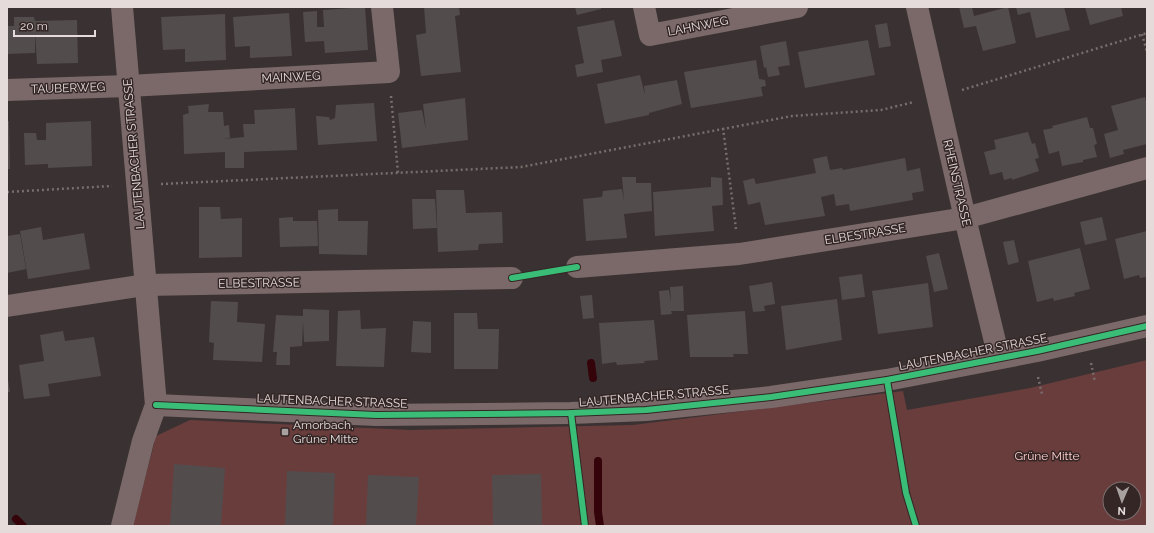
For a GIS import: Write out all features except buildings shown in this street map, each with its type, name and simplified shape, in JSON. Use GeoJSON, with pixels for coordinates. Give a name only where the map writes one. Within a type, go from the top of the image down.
{"type":"FeatureCollection","features":[{"type":"Feature","properties":{"kind":"street","name":"LAUTENBACHER STRASSE"},"geometry":{"type":"LineString","coordinates":[[122,7],[136,185],[156,405],[376,415],[571,413],[646,410],[771,397],[880,381],[1098,338],[1147,326]]}},
{"type":"Feature","properties":{"kind":"street"},"geometry":{"type":"LineString","coordinates":[[382,7],[389,72]]}},
{"type":"Feature","properties":{"kind":"street","name":"LAHNWEG"},"geometry":{"type":"LineString","coordinates":[[644,7],[650,35],[797,7]]}},
{"type":"Feature","properties":{"kind":"street","name":"RHEINSTRASSE"},"geometry":{"type":"LineString","coordinates":[[916,7],[999,358]]}},
{"type":"Feature","properties":{"kind":"street","name":"MAINWEG"},"geometry":{"type":"LineString","coordinates":[[128,86],[389,72]]}},
{"type":"Feature","properties":{"kind":"street","name":"TAUBERWEG"},"geometry":{"type":"LineString","coordinates":[[7,90],[128,86]]}},
{"type":"Feature","properties":{"kind":"street","name":"ELBESTRASSE"},"geometry":{"type":"LineString","coordinates":[[577,267],[739,254],[965,218],[1147,168]]}},
{"type":"Feature","properties":{"kind":"street","name":"ELBESTRASSE"},"geometry":{"type":"LineString","coordinates":[[7,306],[145,285],[512,278]]}},
{"type":"Feature","properties":{"kind":"street"},"geometry":{"type":"LineString","coordinates":[[122,526],[143,441],[156,405]]}},
{"type":"Feature","properties":{"kind":"path"},"geometry":{"type":"LineString","coordinates":[[7,192],[521,168],[723,128],[792,116],[880,110],[993,82],[1147,33]]}},
{"type":"Feature","properties":{"kind":"path"},"geometry":{"type":"LineString","coordinates":[[1142,34],[1147,52]]}},
{"type":"Feature","properties":{"kind":"path"},"geometry":{"type":"LineString","coordinates":[[389,72],[398,173]]}},
{"type":"Feature","properties":{"kind":"path"},"geometry":{"type":"LineString","coordinates":[[723,128],[739,254]]}},
{"type":"Feature","properties":{"kind":"path"},"geometry":{"type":"LineString","coordinates":[[1091,363],[1095,382]]}},
{"type":"Feature","properties":{"kind":"path"},"geometry":{"type":"LineString","coordinates":[[1037,376],[1042,394]]}},
{"type":"Feature","properties":{"kind":"green space","name":"Grüne Mitte"},"geometry":{"type":"Polygon","coordinates":[[[1147,360],[1147,526],[133,526],[156,436],[190,420],[411,430],[633,425],[903,391],[907,410],[1030,388],[1147,360]]]}},
{"type":"Feature","properties":{"kind":"waterway"},"geometry":{"type":"LineString","coordinates":[[591,363],[593,378]]}},
{"type":"Feature","properties":{"kind":"waterway"},"geometry":{"type":"LineString","coordinates":[[598,461],[598,512],[600,526]]}},
{"type":"Feature","properties":{"kind":"waterway"},"geometry":{"type":"LineString","coordinates":[[16,519],[23,526]]}},
{"type":"Feature","properties":{"kind":"cycle path"},"geometry":{"type":"LineString","coordinates":[[512,278],[577,267]]}},
{"type":"Feature","properties":{"kind":"cycle path"},"geometry":{"type":"LineString","coordinates":[[156,405],[376,415],[571,413],[646,410],[771,397],[887,380],[1037,351],[1147,326]]}},
{"type":"Feature","properties":{"kind":"cycle path"},"geometry":{"type":"LineString","coordinates":[[887,380],[906,493],[916,526]]}},
{"type":"Feature","properties":{"kind":"cycle path"},"geometry":{"type":"LineString","coordinates":[[571,413],[585,526]]}},
{"type":"Feature","properties":{"kind":"place","name":"Amorbach, Grüne Mitte"},"geometry":{"type":"Point","coordinates":[285,432]}}]}
